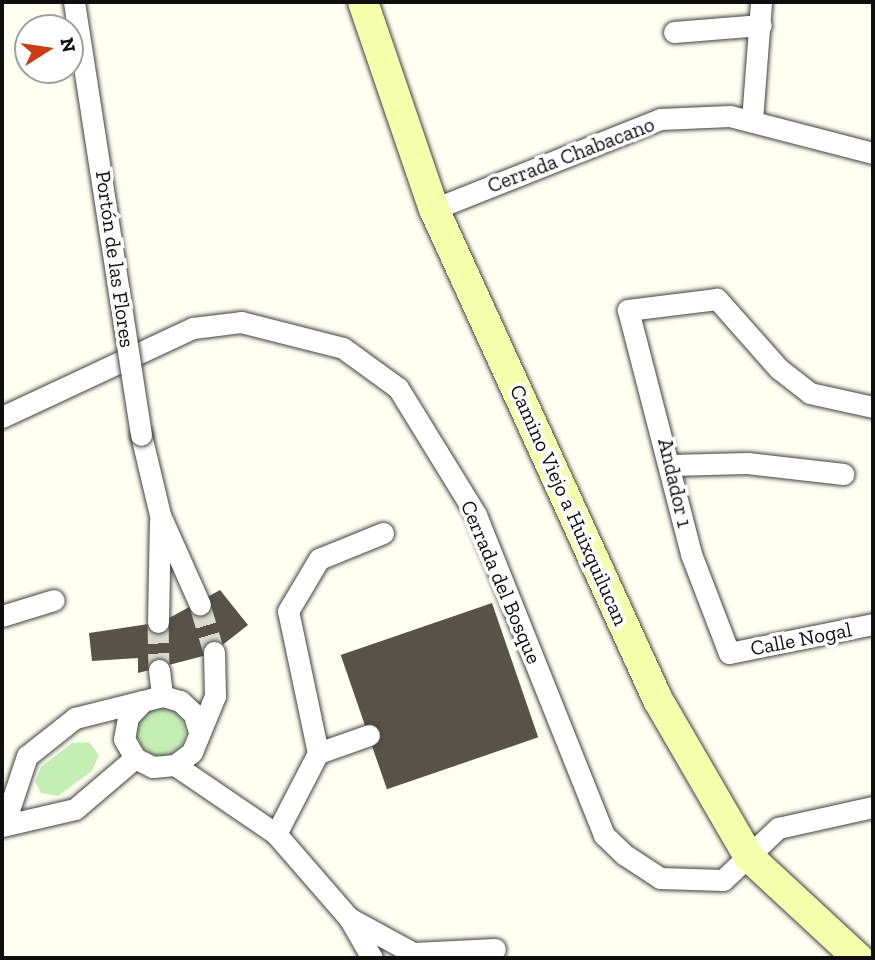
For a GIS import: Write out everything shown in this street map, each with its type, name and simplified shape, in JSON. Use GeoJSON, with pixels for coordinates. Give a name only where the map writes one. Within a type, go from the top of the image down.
{"type":"FeatureCollection","features":[{"type":"Feature","properties":{"kind":"main road","name":"Camino Viejo a Huixquilucan"},"geometry":{"type":"LineString","coordinates":[[363,2],[434,209],[658,701],[749,857],[858,958]]}},
{"type":"Feature","properties":{"kind":"street","name":"Portón de las Flores"},"geometry":{"type":"LineString","coordinates":[[74,2],[141,435],[160,515],[200,605]]}},
{"type":"Feature","properties":{"kind":"street"},"geometry":{"type":"LineString","coordinates":[[752,120],[761,2]]}},
{"type":"Feature","properties":{"kind":"street"},"geometry":{"type":"LineString","coordinates":[[674,33],[761,25]]}},
{"type":"Feature","properties":{"kind":"street","name":"Cerrada Chabacano"},"geometry":{"type":"LineString","coordinates":[[434,209],[660,119],[752,120],[873,153]]}},
{"type":"Feature","properties":{"kind":"street","name":"Andador 1"},"geometry":{"type":"LineString","coordinates":[[729,653],[691,554],[671,465],[628,310],[716,299],[779,369],[810,393],[873,407]]}},
{"type":"Feature","properties":{"kind":"street","name":"Cerrada del Bosque"},"geometry":{"type":"LineString","coordinates":[[2,417],[194,328],[241,322],[343,348],[398,388],[476,515],[604,835],[625,855],[673,880],[723,880],[778,828],[873,807]]}},
{"type":"Feature","properties":{"kind":"street"},"geometry":{"type":"LineString","coordinates":[[671,465],[747,463],[843,474]]}},
{"type":"Feature","properties":{"kind":"street","name":"Portón de las Flores"},"geometry":{"type":"LineString","coordinates":[[158,622],[160,515]]}},
{"type":"Feature","properties":{"kind":"street"},"geometry":{"type":"LineString","coordinates":[[276,834],[318,753],[288,611],[319,559],[383,533]]}},
{"type":"Feature","properties":{"kind":"street"},"geometry":{"type":"LineString","coordinates":[[2,616],[54,600]]}},
{"type":"Feature","properties":{"kind":"street","name":"Calle Nogal"},"geometry":{"type":"LineString","coordinates":[[729,653],[873,624]]}},
{"type":"Feature","properties":{"kind":"street"},"geometry":{"type":"LineString","coordinates":[[159,670],[152,699],[128,717],[124,739],[135,758],[153,767],[176,765],[192,752],[215,696],[214,652]]}},
{"type":"Feature","properties":{"kind":"street"},"geometry":{"type":"LineString","coordinates":[[135,758],[65,814],[3,826],[27,756],[75,718],[152,699],[180,701],[199,732]]}},
{"type":"Feature","properties":{"kind":"street"},"geometry":{"type":"LineString","coordinates":[[318,753],[369,735]]}},
{"type":"Feature","properties":{"kind":"street"},"geometry":{"type":"LineString","coordinates":[[176,765],[276,834],[349,918],[372,958]]}},
{"type":"Feature","properties":{"kind":"street"},"geometry":{"type":"LineString","coordinates":[[349,918],[413,953],[495,949]]}},
{"type":"Feature","properties":{"kind":"green space"},"geometry":{"type":"Polygon","coordinates":[[[161,708],[178,715],[185,732],[178,749],[161,756],[144,749],[137,732],[144,715],[161,708]]]}},
{"type":"Feature","properties":{"kind":"green space"},"geometry":{"type":"Polygon","coordinates":[[[89,742],[99,755],[92,771],[58,796],[41,793],[35,782],[41,767],[72,743],[89,742]]]}},
{"type":"Feature","properties":{"kind":"building"},"geometry":{"type":"Polygon","coordinates":[[[220,590],[248,625],[211,654],[138,673],[138,658],[92,661],[89,633],[162,622],[220,590]]]}},
{"type":"Feature","properties":{"kind":"building"},"geometry":{"type":"Polygon","coordinates":[[[492,603],[538,737],[387,789],[341,655],[492,603]]]}},
{"type":"Feature","properties":{"kind":"tunnel"},"geometry":{"type":"LineString","coordinates":[[200,605],[214,652]]}},
{"type":"Feature","properties":{"kind":"tunnel"},"geometry":{"type":"LineString","coordinates":[[158,622],[159,670]]}}]}
